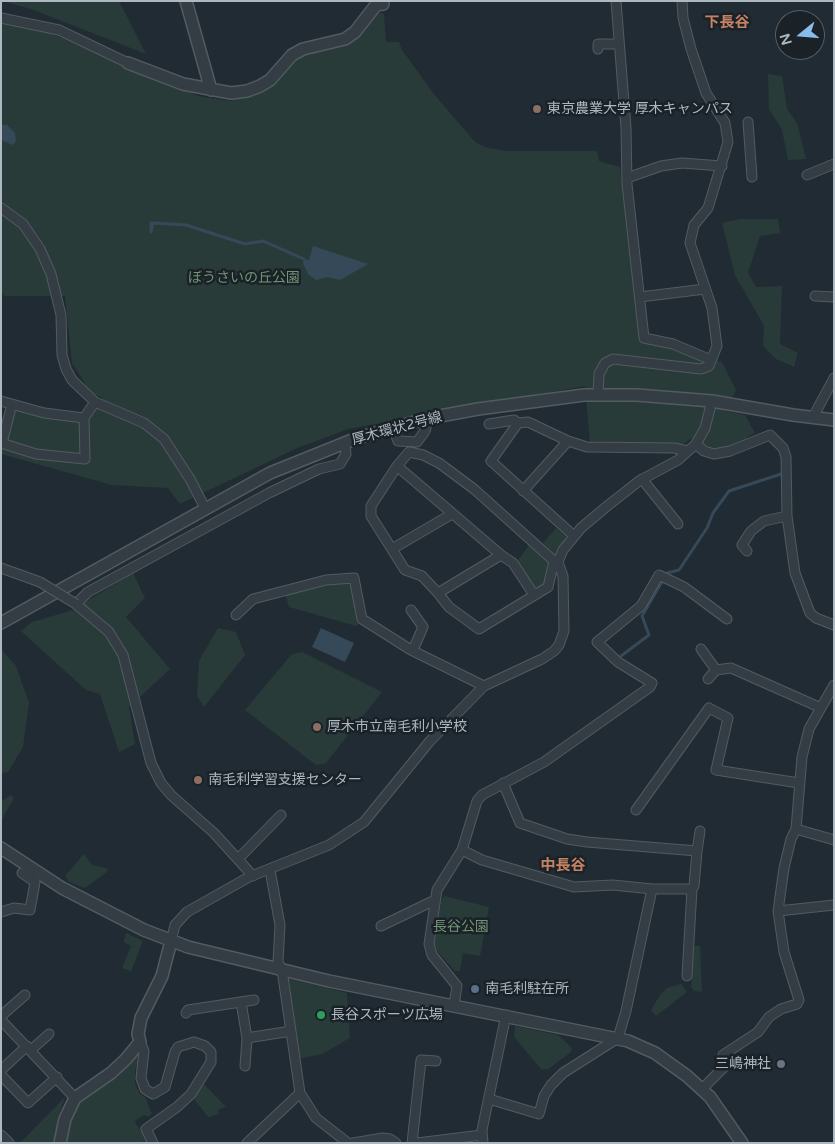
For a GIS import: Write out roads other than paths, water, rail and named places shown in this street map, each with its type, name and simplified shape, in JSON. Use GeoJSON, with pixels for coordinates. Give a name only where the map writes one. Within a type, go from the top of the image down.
{"type":"FeatureCollection","features":[{"type":"Feature","properties":{"kind":"street"},"geometry":{"type":"LineString","coordinates":[[186,1],[211,90]]}},
{"type":"Feature","properties":{"kind":"street"},"geometry":{"type":"LineString","coordinates":[[616,1],[626,128],[627,178],[644,338],[673,344],[711,360]]}},
{"type":"Feature","properties":{"kind":"street"},"geometry":{"type":"LineString","coordinates":[[598,395],[600,374],[605,363],[612,359],[702,369],[708,366],[717,346],[712,308],[690,243],[694,225],[708,208],[728,142],[725,124],[706,93],[691,49],[683,18],[682,1]]}},
{"type":"Feature","properties":{"kind":"street"},"geometry":{"type":"LineString","coordinates":[[1,18],[59,30],[128,62],[183,84],[231,93],[260,86],[270,80],[292,56],[317,44],[345,39],[362,25],[376,5],[383,4]]}},
{"type":"Feature","properties":{"kind":"street"},"geometry":{"type":"LineString","coordinates":[[597,44],[618,44]]}},
{"type":"Feature","properties":{"kind":"street"},"geometry":{"type":"LineString","coordinates":[[748,122],[752,177]]}},
{"type":"Feature","properties":{"kind":"street"},"geometry":{"type":"LineString","coordinates":[[627,178],[661,166],[682,163],[722,166]]}},
{"type":"Feature","properties":{"kind":"street"},"geometry":{"type":"LineString","coordinates":[[807,175],[834,164]]}},
{"type":"Feature","properties":{"kind":"street"},"geometry":{"type":"LineString","coordinates":[[1,208],[23,224],[40,249],[51,274],[58,297],[61,342],[66,369],[81,390],[95,402],[144,423],[164,440],[190,479],[205,508]]}},
{"type":"Feature","properties":{"kind":"street"},"geometry":{"type":"LineString","coordinates":[[640,297],[705,289]]}},
{"type":"Feature","properties":{"kind":"street"},"geometry":{"type":"LineString","coordinates":[[815,296],[834,297]]}},
{"type":"Feature","properties":{"kind":"street"},"geometry":{"type":"LineString","coordinates":[[814,417],[834,378]]}},
{"type":"Feature","properties":{"kind":"street","name":"厚木環状2号線"},"geometry":{"type":"LineString","coordinates":[[1,623],[270,473],[345,443],[429,418],[507,404],[598,395],[637,395],[712,401],[834,420]]}},
{"type":"Feature","properties":{"kind":"street"},"geometry":{"type":"LineString","coordinates":[[1,401],[44,413],[84,418]]}},
{"type":"Feature","properties":{"kind":"street"},"geometry":{"type":"LineString","coordinates":[[153,1143],[146,1129],[177,1107],[191,1094],[211,1062],[211,1052],[205,1046],[194,1042],[178,1047],[165,1087],[154,1094],[145,1089],[141,1078],[144,1052],[138,1034],[140,1018],[162,976],[175,924],[187,912],[253,876],[329,845],[364,822],[430,741],[484,686],[542,659],[559,645],[564,631],[563,576],[556,562],[474,489],[439,463],[423,455],[409,452],[397,466],[371,506],[372,516],[405,570],[422,576],[449,608],[479,629],[548,587],[556,562],[574,536],[606,507],[642,479],[678,460],[688,452],[696,444],[705,428],[712,401]]}},
{"type":"Feature","properties":{"kind":"street"},"geometry":{"type":"LineString","coordinates":[[12,404],[1,443],[36,454],[85,459],[84,418],[95,402]]}},
{"type":"Feature","properties":{"kind":"street"},"geometry":{"type":"LineString","coordinates":[[393,429],[398,441],[417,442],[426,431],[429,418]]}},
{"type":"Feature","properties":{"kind":"street"},"geometry":{"type":"LineString","coordinates":[[490,424],[514,420],[518,423],[528,422],[568,441],[587,447],[674,448],[688,452]]}},
{"type":"Feature","properties":{"kind":"street"},"geometry":{"type":"LineString","coordinates":[[518,423],[491,461],[574,536]]}},
{"type":"Feature","properties":{"kind":"street"},"geometry":{"type":"LineString","coordinates":[[696,444],[704,451],[714,454],[730,452],[770,435],[777,440],[783,448],[786,457],[787,516],[795,572],[803,598],[810,613],[816,618],[834,625]]}},
{"type":"Feature","properties":{"kind":"street"},"geometry":{"type":"LineString","coordinates":[[523,491],[568,441]]}},
{"type":"Feature","properties":{"kind":"street"},"geometry":{"type":"LineString","coordinates":[[76,604],[88,592],[261,497],[319,469],[340,464],[346,454],[345,443]]}},
{"type":"Feature","properties":{"kind":"street"},"geometry":{"type":"LineString","coordinates":[[397,466],[513,564],[534,595]]}},
{"type":"Feature","properties":{"kind":"street"},"geometry":{"type":"LineString","coordinates":[[642,479],[672,522]]}},
{"type":"Feature","properties":{"kind":"street"},"geometry":{"type":"LineString","coordinates":[[392,549],[452,514]]}},
{"type":"Feature","properties":{"kind":"street"},"geometry":{"type":"LineString","coordinates":[[747,551],[742,545],[751,530],[764,521],[787,516]]}},
{"type":"Feature","properties":{"kind":"street"},"geometry":{"type":"LineString","coordinates":[[438,593],[501,555]]}},
{"type":"Feature","properties":{"kind":"street"},"geometry":{"type":"LineString","coordinates":[[1,568],[40,582],[76,604],[109,632],[123,655],[151,763],[161,783],[238,858],[253,876]]}},
{"type":"Feature","properties":{"kind":"street"},"geometry":{"type":"LineString","coordinates":[[454,1005],[457,986],[432,955],[429,944],[437,890],[462,850],[477,801],[482,795],[551,757],[652,683],[618,662],[597,642],[641,606],[660,575],[684,587],[728,620]]}},
{"type":"Feature","properties":{"kind":"street"},"geometry":{"type":"LineString","coordinates":[[236,615],[253,599],[293,588],[349,577],[354,578],[362,619],[413,650],[484,686]]}},
{"type":"Feature","properties":{"kind":"street"},"geometry":{"type":"LineString","coordinates":[[411,610],[423,627],[413,650]]}},
{"type":"Feature","properties":{"kind":"street"},"geometry":{"type":"LineString","coordinates":[[701,649],[716,670]]}},
{"type":"Feature","properties":{"kind":"street"},"geometry":{"type":"LineString","coordinates":[[708,679],[716,670],[731,668],[819,706]]}},
{"type":"Feature","properties":{"kind":"street"},"geometry":{"type":"LineString","coordinates":[[702,1089],[725,1066],[723,1055],[758,1032],[769,1017],[781,1009],[797,1004],[799,1000],[784,952],[778,910],[784,868],[791,839],[796,829],[800,783],[809,729],[819,706],[834,685]]}},
{"type":"Feature","properties":{"kind":"street"},"geometry":{"type":"LineString","coordinates":[[641,806],[709,708],[728,718],[716,770],[800,783]]}},
{"type":"Feature","properties":{"kind":"street"},"geometry":{"type":"LineString","coordinates":[[503,783],[520,823],[586,846],[639,846],[697,851]]}},
{"type":"Feature","properties":{"kind":"street"},"geometry":{"type":"LineString","coordinates":[[238,858],[281,815]]}},
{"type":"Feature","properties":{"kind":"street"},"geometry":{"type":"LineString","coordinates":[[543,831],[546,822]]}},
{"type":"Feature","properties":{"kind":"street"},"geometry":{"type":"LineString","coordinates":[[796,829],[815,838],[834,840]]}},
{"type":"Feature","properties":{"kind":"street"},"geometry":{"type":"LineString","coordinates":[[687,976],[692,889],[700,831]]}},
{"type":"Feature","properties":{"kind":"street"},"geometry":{"type":"LineString","coordinates":[[639,836],[639,846]]}},
{"type":"Feature","properties":{"kind":"street"},"geometry":{"type":"LineString","coordinates":[[1,848],[62,888],[171,941],[282,970],[618,1038],[636,1044],[672,1064],[702,1089],[731,1125],[742,1143]]}},
{"type":"Feature","properties":{"kind":"street"},"geometry":{"type":"LineString","coordinates":[[462,850],[482,860],[574,887],[613,885],[652,889],[692,889]]}},
{"type":"Feature","properties":{"kind":"street"},"geometry":{"type":"LineString","coordinates":[[270,870],[280,925],[278,962],[282,970],[300,1094],[316,1118],[348,1143]]}},
{"type":"Feature","properties":{"kind":"street"},"geometry":{"type":"LineString","coordinates":[[1,912],[14,908],[30,910],[34,882],[22,873]]}},
{"type":"Feature","properties":{"kind":"street"},"geometry":{"type":"LineString","coordinates":[[489,1099],[539,1114],[544,1096],[557,1079],[618,1038],[628,1002],[652,889]]}},
{"type":"Feature","properties":{"kind":"street"},"geometry":{"type":"LineString","coordinates":[[387,924],[421,902],[435,900]]}},
{"type":"Feature","properties":{"kind":"street"},"geometry":{"type":"LineString","coordinates":[[778,910],[799,910],[834,905]]}},
{"type":"Feature","properties":{"kind":"street"},"geometry":{"type":"LineString","coordinates":[[1,1016],[25,995]]}},
{"type":"Feature","properties":{"kind":"street"},"geometry":{"type":"LineString","coordinates":[[186,1013],[188,1010],[254,1000]]}},
{"type":"Feature","properties":{"kind":"street"},"geometry":{"type":"LineString","coordinates":[[241,1002],[247,1038],[245,1066]]}},
{"type":"Feature","properties":{"kind":"street"},"geometry":{"type":"LineString","coordinates":[[417,1143],[482,1139],[506,1015]]}},
{"type":"Feature","properties":{"kind":"street"},"geometry":{"type":"LineString","coordinates":[[1,1020],[30,1048],[75,1098]]}},
{"type":"Feature","properties":{"kind":"street"},"geometry":{"type":"LineString","coordinates":[[247,1038],[291,1031]]}},
{"type":"Feature","properties":{"kind":"street"},"geometry":{"type":"LineString","coordinates":[[1,1070],[49,1034]]}},
{"type":"Feature","properties":{"kind":"street"},"geometry":{"type":"LineString","coordinates":[[60,1143],[65,1119],[75,1098],[111,1073],[140,1042]]}},
{"type":"Feature","properties":{"kind":"street"},"geometry":{"type":"LineString","coordinates":[[412,1143],[420,1094],[421,1060],[436,1062]]}},
{"type":"Feature","properties":{"kind":"street"},"geometry":{"type":"LineString","coordinates":[[1,1075],[28,1104],[57,1077]]}},
{"type":"Feature","properties":{"kind":"street"},"geometry":{"type":"LineString","coordinates":[[247,1143],[300,1094]]}},
{"type":"Feature","properties":{"kind":"street"},"geometry":{"type":"LineString","coordinates":[[1,1135],[9,1143]]}},
{"type":"Feature","properties":{"kind":"street"},"geometry":{"type":"LineString","coordinates":[[353,1143],[383,1138],[390,1139],[396,1143]]}},
{"type":"Feature","properties":{"kind":"water"},"geometry":{"type":"Polygon","coordinates":[[[1,125],[7,125],[15,133],[16,141],[13,145],[1,140],[1,125]]]}},
{"type":"Feature","properties":{"kind":"water"},"geometry":{"type":"Polygon","coordinates":[[[313,246],[368,264],[340,280],[327,277],[316,280],[308,274],[303,263],[304,259],[309,260],[313,246]]]}},
{"type":"Feature","properties":{"kind":"water"},"geometry":{"type":"Polygon","coordinates":[[[321,628],[354,643],[345,662],[312,647],[321,628]]]}},
{"type":"Feature","properties":{"kind":"waterway"},"geometry":{"type":"LineString","coordinates":[[151,223],[151,232],[153,223],[186,225],[245,244],[263,241],[304,259]]}},
{"type":"Feature","properties":{"kind":"waterway"},"geometry":{"type":"LineString","coordinates":[[621,656],[649,635],[642,616],[667,573],[679,570],[707,528],[713,513],[729,491],[781,474]]}},
{"type":"Feature","properties":{"kind":"place","name":"東京農業大学 厚木キャンパス"},"geometry":{"type":"Point","coordinates":[537,109]}},
{"type":"Feature","properties":{"kind":"place","name":"厚木市立南毛利小学校"},"geometry":{"type":"Point","coordinates":[317,727]}},
{"type":"Feature","properties":{"kind":"place","name":"南毛利学習支援センター"},"geometry":{"type":"Point","coordinates":[198,780]}},
{"type":"Feature","properties":{"kind":"place","name":"南毛利駐在所"},"geometry":{"type":"Point","coordinates":[475,989]}},
{"type":"Feature","properties":{"kind":"place","name":"長谷スポーツ広場"},"geometry":{"type":"Point","coordinates":[321,1015]}},
{"type":"Feature","properties":{"kind":"place","name":"三嶋神社"},"geometry":{"type":"Point","coordinates":[781,1064]}},
{"type":"Feature","properties":{"kind":"district","name":"下長谷"},"geometry":{"type":"Point","coordinates":[727,23]}},
{"type":"Feature","properties":{"kind":"district","name":"中長谷"},"geometry":{"type":"Point","coordinates":[563,866]}},
{"type":"Feature","properties":{"kind":"park label","name":"ぼうさいの丘公園"},"geometry":{"type":"Point","coordinates":[244,278]}},
{"type":"Feature","properties":{"kind":"park label","name":"長谷公園"},"geometry":{"type":"Point","coordinates":[461,927]}}]}
